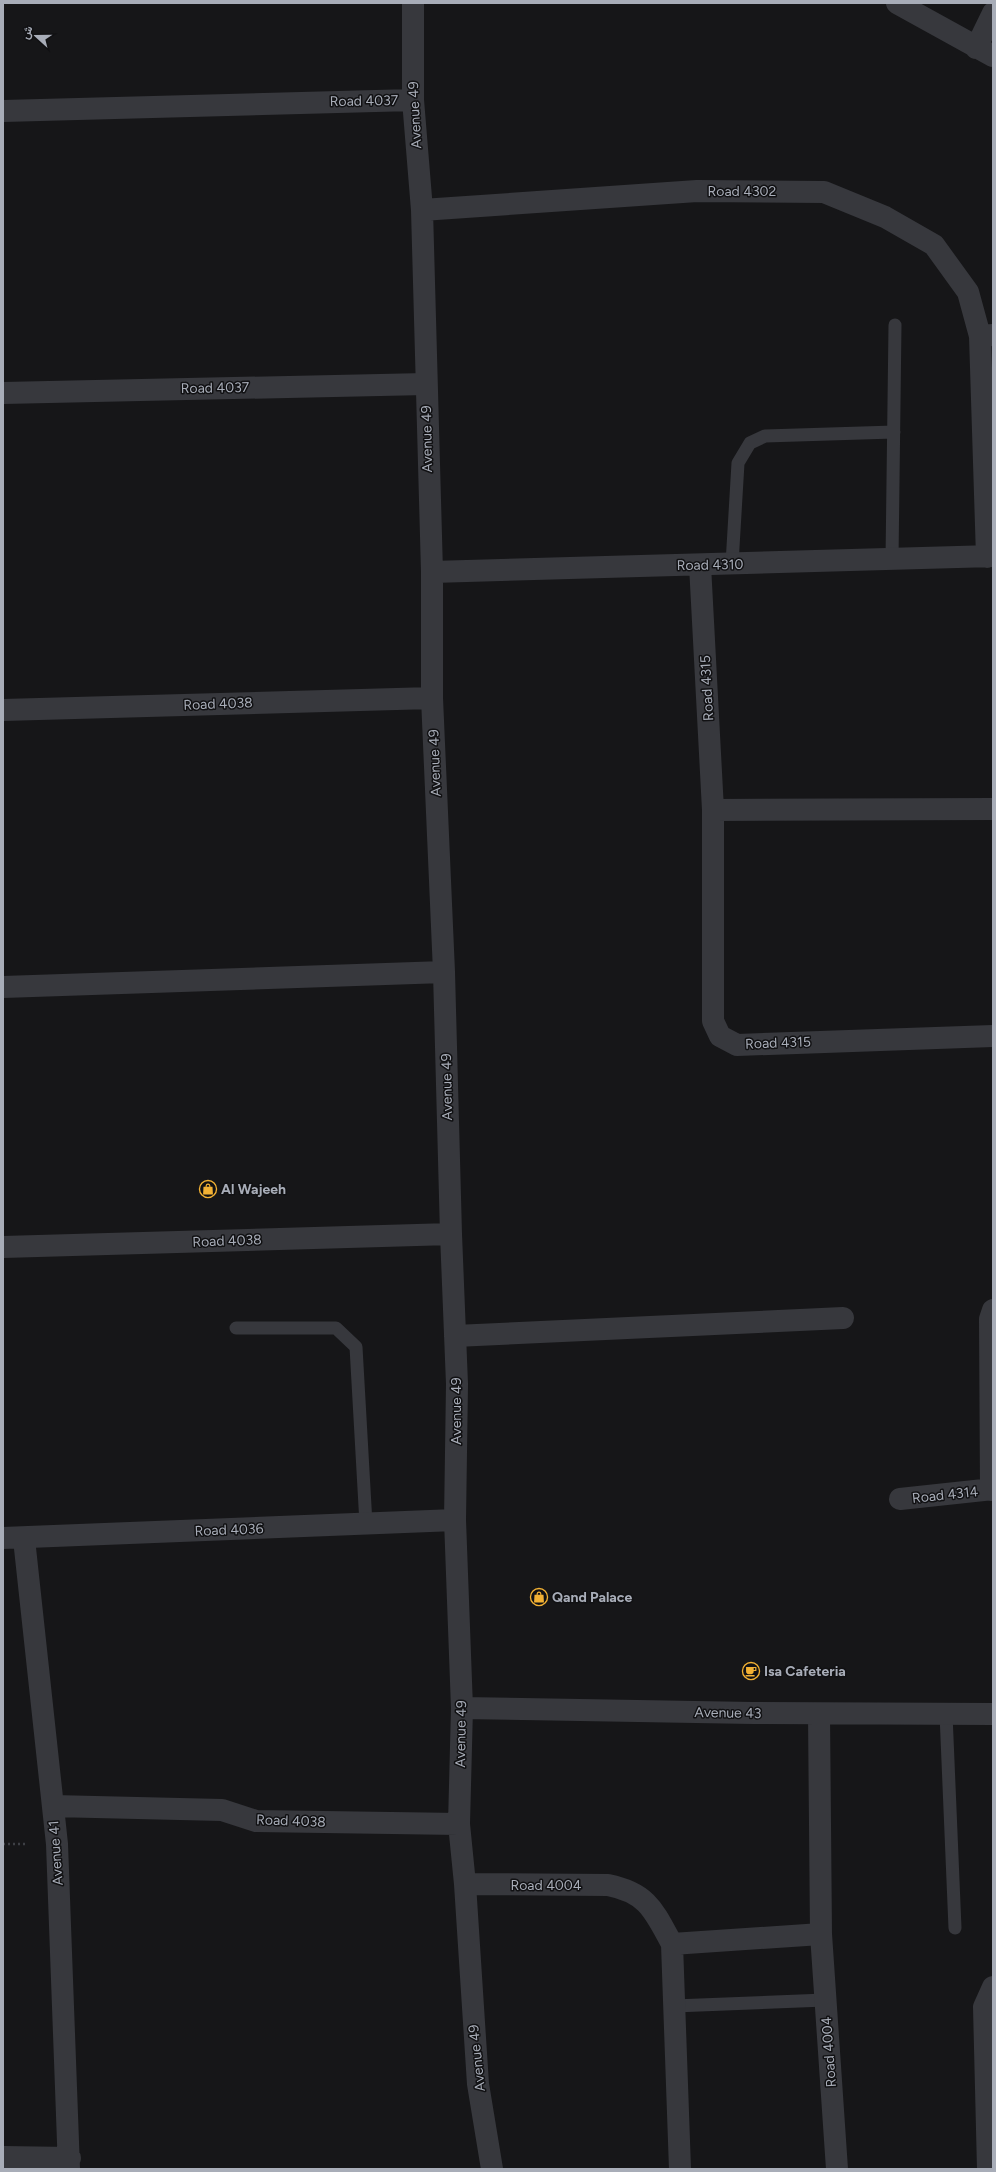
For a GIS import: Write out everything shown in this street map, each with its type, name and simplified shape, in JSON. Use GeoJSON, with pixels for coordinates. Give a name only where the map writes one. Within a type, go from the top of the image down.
{"type":"FeatureCollection","features":[{"type":"Feature","properties":{"kind":"street","name":"Avenue 49"},"geometry":{"type":"LineString","coordinates":[[413,3],[413,100],[422,210],[432,572],[432,698],[444,972],[451,1234],[457,1384],[455,1520],[462,1708],[458,1824],[465,1884],[471,2000],[478,2084],[492,2169]]}},
{"type":"Feature","properties":{"kind":"street"},"geometry":{"type":"LineString","coordinates":[[897,3],[985,52],[993,13]]}},
{"type":"Feature","properties":{"kind":"street","name":"Road 4037"},"geometry":{"type":"LineString","coordinates":[[3,110],[413,100]]}},
{"type":"Feature","properties":{"kind":"street","name":"Road 4302"},"geometry":{"type":"LineString","coordinates":[[422,210],[697,191],[824,192],[885,217],[934,245],[968,292],[986,335]]}},
{"type":"Feature","properties":{"kind":"street","name":"Road 4310"},"geometry":{"type":"LineString","coordinates":[[432,572],[990,557],[986,335]]}},
{"type":"Feature","properties":{"kind":"street","name":"Road 4037"},"geometry":{"type":"LineString","coordinates":[[3,393],[426,384]]}},
{"type":"Feature","properties":{"kind":"street","name":"Road 4315"},"geometry":{"type":"LineString","coordinates":[[700,565],[713,810],[713,1021],[720,1036],[737,1045],[993,1036]]}},
{"type":"Feature","properties":{"kind":"street","name":"Road 4038"},"geometry":{"type":"LineString","coordinates":[[3,710],[432,698]]}},
{"type":"Feature","properties":{"kind":"street"},"geometry":{"type":"LineString","coordinates":[[713,810],[993,809]]}},
{"type":"Feature","properties":{"kind":"street"},"geometry":{"type":"LineString","coordinates":[[3,987],[444,972]]}},
{"type":"Feature","properties":{"kind":"street","name":"Road 4038"},"geometry":{"type":"LineString","coordinates":[[3,1247],[451,1234]]}},
{"type":"Feature","properties":{"kind":"street","name":"Road 4314"},"geometry":{"type":"LineString","coordinates":[[900,1500],[992,1490],[990,1319],[993,1310]]}},
{"type":"Feature","properties":{"kind":"street"},"geometry":{"type":"LineString","coordinates":[[455,1336],[843,1318]]}},
{"type":"Feature","properties":{"kind":"street","name":"Road 4036"},"geometry":{"type":"LineString","coordinates":[[13,1539],[455,1520]]}},
{"type":"Feature","properties":{"kind":"street","name":"Avenue 41"},"geometry":{"type":"LineString","coordinates":[[13,1539],[53,1806],[57,1844],[70,2163]]}},
{"type":"Feature","properties":{"kind":"street","name":"Avenue 43"},"geometry":{"type":"LineString","coordinates":[[462,1708],[819,1714],[993,1714]]}},
{"type":"Feature","properties":{"kind":"street","name":"Road 4004"},"geometry":{"type":"LineString","coordinates":[[819,1714],[821,1934],[837,2169]]}},
{"type":"Feature","properties":{"kind":"street","name":"Road 4038"},"geometry":{"type":"LineString","coordinates":[[53,1806],[222,1810],[256,1821],[458,1824]]}},
{"type":"Feature","properties":{"kind":"street","name":"Road 4004"},"geometry":{"type":"LineString","coordinates":[[465,1884],[608,1885],[624,1888],[640,1896],[657,1918],[672,1944],[680,2169]]}},
{"type":"Feature","properties":{"kind":"street"},"geometry":{"type":"LineString","coordinates":[[672,1944],[821,1934]]}},
{"type":"Feature","properties":{"kind":"street"},"geometry":{"type":"LineString","coordinates":[[988,2169],[990,2095],[984,2007],[993,1987]]}},
{"type":"Feature","properties":{"kind":"street"},"geometry":{"type":"LineString","coordinates":[[3,2157],[70,2163]]}},
{"type":"Feature","properties":{"kind":"lane"},"geometry":{"type":"LineString","coordinates":[[892,560],[895,325]]}},
{"type":"Feature","properties":{"kind":"lane"},"geometry":{"type":"LineString","coordinates":[[732,564],[738,463],[750,443],[765,436],[894,432]]}},
{"type":"Feature","properties":{"kind":"lane"},"geometry":{"type":"LineString","coordinates":[[236,1328],[336,1328],[356,1347],[366,1524]]}},
{"type":"Feature","properties":{"kind":"lane"},"geometry":{"type":"LineString","coordinates":[[946,1714],[955,1928]]}},
{"type":"Feature","properties":{"kind":"lane"},"geometry":{"type":"LineString","coordinates":[[674,2006],[825,2000]]}},
{"type":"Feature","properties":{"kind":"place","name":"Al Wajeeh"},"geometry":{"type":"Point","coordinates":[208,1189]}},
{"type":"Feature","properties":{"kind":"place","name":"Qand Palace"},"geometry":{"type":"Point","coordinates":[539,1597]}},
{"type":"Feature","properties":{"kind":"place","name":"Isa Cafeteria"},"geometry":{"type":"Point","coordinates":[751,1671]}}]}
